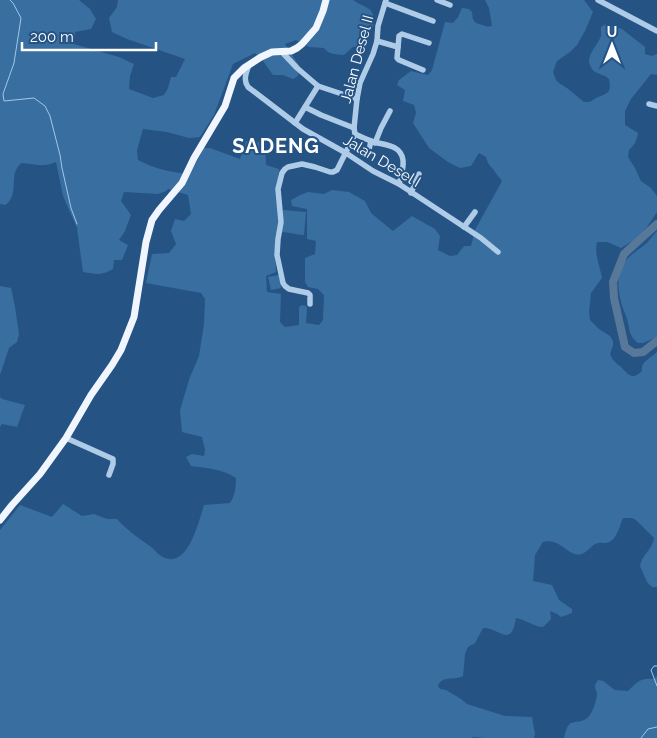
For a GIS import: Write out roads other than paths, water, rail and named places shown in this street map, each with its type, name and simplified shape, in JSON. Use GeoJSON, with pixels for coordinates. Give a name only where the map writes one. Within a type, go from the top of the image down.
{"type":"FeatureCollection","features":[{"type":"Feature","properties":{"kind":"main road"},"geometry":{"type":"LineString","coordinates":[[0,520],[40,474],[66,438],[95,389],[112,365],[134,317],[146,242],[152,220],[182,183],[194,158],[225,106],[234,78],[249,64],[272,52],[290,51],[297,48],[316,28],[326,0]]}},
{"type":"Feature","properties":{"kind":"street"},"geometry":{"type":"LineString","coordinates":[[437,0],[450,4]]}},
{"type":"Feature","properties":{"kind":"street"},"geometry":{"type":"LineString","coordinates":[[598,0],[657,31]]}},
{"type":"Feature","properties":{"kind":"street"},"geometry":{"type":"LineString","coordinates":[[386,2],[433,21]]}},
{"type":"Feature","properties":{"kind":"street","name":"Jalan Desel II"},"geometry":{"type":"LineString","coordinates":[[355,134],[356,100],[360,82],[373,54],[377,41],[378,26],[386,2]]}},
{"type":"Feature","properties":{"kind":"street"},"geometry":{"type":"LineString","coordinates":[[423,70],[397,58],[399,36],[402,34],[429,43]]}},
{"type":"Feature","properties":{"kind":"street"},"geometry":{"type":"LineString","coordinates":[[377,41],[398,47]]}},
{"type":"Feature","properties":{"kind":"street"},"geometry":{"type":"LineString","coordinates":[[281,52],[318,86],[356,100]]}},
{"type":"Feature","properties":{"kind":"street","name":"Jalan Desel I"},"geometry":{"type":"LineString","coordinates":[[249,64],[245,79],[248,87],[295,123],[373,171],[399,184],[498,252]]}},
{"type":"Feature","properties":{"kind":"street"},"geometry":{"type":"LineString","coordinates":[[295,123],[318,86]]}},
{"type":"Feature","properties":{"kind":"street"},"geometry":{"type":"LineString","coordinates":[[649,104],[657,106]]}},
{"type":"Feature","properties":{"kind":"street"},"geometry":{"type":"LineString","coordinates":[[305,107],[321,116],[354,128]]}},
{"type":"Feature","properties":{"kind":"street"},"geometry":{"type":"LineString","coordinates":[[368,154],[390,111]]}},
{"type":"Feature","properties":{"kind":"street"},"geometry":{"type":"LineString","coordinates":[[310,304],[310,295],[308,293],[285,286],[277,255],[281,222],[278,189],[282,173],[288,167],[302,164],[334,172],[337,170],[355,134],[373,142],[396,148],[402,154],[403,166],[399,184]]}},
{"type":"Feature","properties":{"kind":"street"},"geometry":{"type":"LineString","coordinates":[[411,193],[419,174]]}},
{"type":"Feature","properties":{"kind":"street"},"geometry":{"type":"LineString","coordinates":[[464,227],[474,212]]}},
{"type":"Feature","properties":{"kind":"street"},"geometry":{"type":"LineString","coordinates":[[66,438],[113,459],[109,475]]}},
{"type":"Feature","properties":{"kind":"waterway"},"geometry":{"type":"LineString","coordinates":[[10,0],[21,18],[14,63],[3,94],[4,101],[34,98],[45,106],[50,116],[71,208],[77,224]]}},
{"type":"Feature","properties":{"kind":"waterway"},"geometry":{"type":"LineString","coordinates":[[657,224],[624,254],[613,282],[614,298],[625,347],[634,353],[643,352],[657,341]]}},
{"type":"Feature","properties":{"kind":"waterway"},"geometry":{"type":"LineString","coordinates":[[657,666],[654,666],[651,670],[657,686]]}},
{"type":"Feature","properties":{"kind":"waterway"},"geometry":{"type":"LineString","coordinates":[[641,738],[648,729],[657,727]]}},
{"type":"Feature","properties":{"kind":"district","name":"SADENG"},"geometry":{"type":"Point","coordinates":[276,146]}}]}
